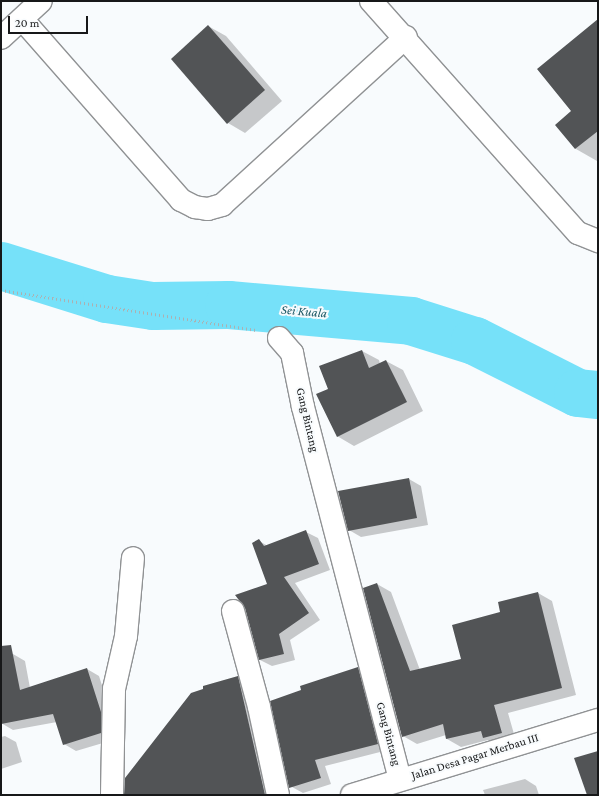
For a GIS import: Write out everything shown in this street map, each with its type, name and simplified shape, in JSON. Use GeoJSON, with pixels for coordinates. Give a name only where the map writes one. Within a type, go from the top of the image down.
{"type":"FeatureCollection","features":[{"type":"Feature","properties":{"kind":"street"},"geometry":{"type":"LineString","coordinates":[[1,38],[40,1]]}},
{"type":"Feature","properties":{"kind":"street"},"geometry":{"type":"LineString","coordinates":[[371,1],[406,37],[578,233],[598,241]]}},
{"type":"Feature","properties":{"kind":"street"},"geometry":{"type":"LineString","coordinates":[[22,18],[181,200],[195,207],[208,209],[222,205],[406,37]]}},
{"type":"Feature","properties":{"kind":"street","name":"Gang Bintang"},"geometry":{"type":"LineString","coordinates":[[279,338],[292,353],[303,407],[400,780]]}},
{"type":"Feature","properties":{"kind":"street"},"geometry":{"type":"LineString","coordinates":[[112,795],[114,689],[126,636],[133,558]]}},
{"type":"Feature","properties":{"kind":"street"},"geometry":{"type":"LineString","coordinates":[[233,611],[259,707],[278,795]]}},
{"type":"Feature","properties":{"kind":"street","name":"Jalan Desa Pagar Merbau III"},"geometry":{"type":"LineString","coordinates":[[352,795],[598,720]]}},
{"type":"Feature","properties":{"kind":"path"},"geometry":{"type":"LineString","coordinates":[[1,290],[253,328],[279,338]]}},
{"type":"Feature","properties":{"kind":"building"},"geometry":{"type":"Polygon","coordinates":[[[598,19],[598,131],[575,149],[555,125],[571,111],[537,69],[598,19]]]}},
{"type":"Feature","properties":{"kind":"building"},"geometry":{"type":"Polygon","coordinates":[[[208,25],[265,90],[227,124],[171,59],[208,25]]]}},
{"type":"Feature","properties":{"kind":"building"},"geometry":{"type":"Polygon","coordinates":[[[362,350],[369,368],[386,360],[407,402],[337,437],[316,394],[328,389],[319,366],[362,350]]]}},
{"type":"Feature","properties":{"kind":"building"},"geometry":{"type":"Polygon","coordinates":[[[409,478],[417,518],[348,531],[338,491],[409,478]]]}},
{"type":"Feature","properties":{"kind":"building"},"geometry":{"type":"Polygon","coordinates":[[[306,530],[319,564],[284,577],[309,613],[279,634],[284,654],[259,660],[245,608],[235,595],[267,584],[252,543],[259,539],[264,546],[306,530]]]}},
{"type":"Feature","properties":{"kind":"building"},"geometry":{"type":"Polygon","coordinates":[[[377,583],[410,671],[461,659],[452,625],[500,612],[498,602],[538,592],[562,688],[494,705],[502,733],[483,738],[481,731],[446,739],[443,724],[402,737],[363,588],[377,583]]]}},
{"type":"Feature","properties":{"kind":"building"},"geometry":{"type":"Polygon","coordinates":[[[11,645],[20,690],[87,668],[101,712],[101,733],[63,745],[53,714],[1,724],[1,646],[11,645]]]}},
{"type":"Feature","properties":{"kind":"building"},"geometry":{"type":"Polygon","coordinates":[[[358,667],[378,744],[315,760],[321,778],[289,788],[270,701],[301,690],[300,686],[358,667]]]}},
{"type":"Feature","properties":{"kind":"building"},"geometry":{"type":"Polygon","coordinates":[[[238,676],[265,795],[124,795],[125,778],[191,693],[203,689],[203,686],[238,676]]]}},
{"type":"Feature","properties":{"kind":"building"},"geometry":{"type":"Polygon","coordinates":[[[598,751],[598,795],[587,795],[574,758],[598,751]]]}},
{"type":"Feature","properties":{"kind":"waterway","name":"Sei Kuala"},"geometry":{"type":"LineString","coordinates":[[1,266],[107,299],[153,306],[229,305],[411,321],[475,341],[578,393],[598,395]]}}]}
